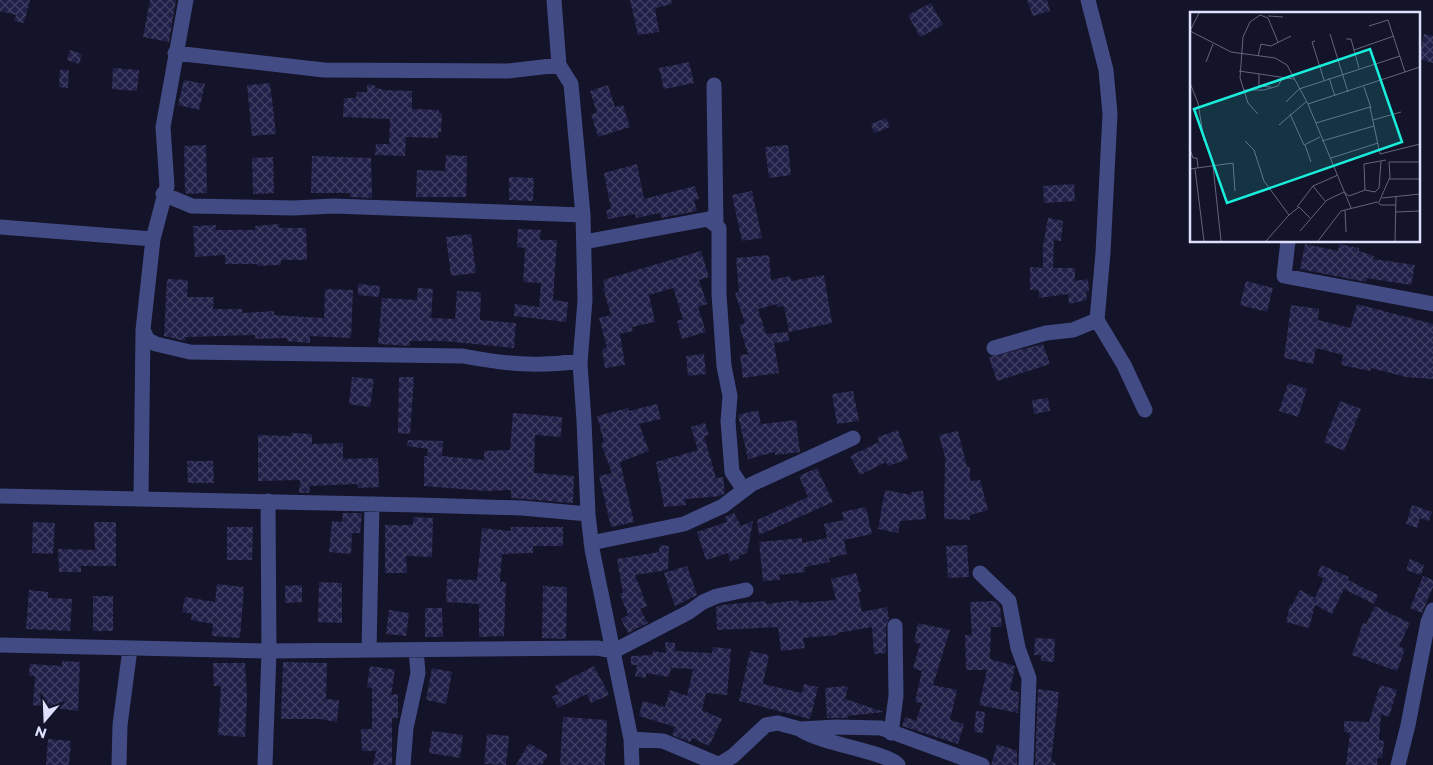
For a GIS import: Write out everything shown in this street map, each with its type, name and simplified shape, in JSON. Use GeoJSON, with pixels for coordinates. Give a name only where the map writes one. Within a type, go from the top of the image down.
{"type":"FeatureCollection","features":[{"type":"Feature","properties":{"kind":"street"},"geometry":{"type":"LineString","coordinates":[[141,498],[143,330],[152,239],[163,194],[167,186],[163,127],[186,0]]}},
{"type":"Feature","properties":{"kind":"street"},"geometry":{"type":"LineString","coordinates":[[554,0],[559,65],[571,84],[583,215],[585,300],[580,361],[588,514],[591,542],[631,739],[632,765]]}},
{"type":"Feature","properties":{"kind":"street"},"geometry":{"type":"LineString","coordinates":[[1088,0],[1106,70],[1110,114],[1104,252],[1097,320],[1124,365],[1145,410]]}},
{"type":"Feature","properties":{"kind":"street"},"geometry":{"type":"LineString","coordinates":[[175,53],[324,70],[508,71],[559,65]]}},
{"type":"Feature","properties":{"kind":"street"},"geometry":{"type":"LineString","coordinates":[[714,85],[716,225]]}},
{"type":"Feature","properties":{"kind":"street"},"geometry":{"type":"LineString","coordinates":[[163,194],[192,206],[294,208],[333,206],[583,215]]}},
{"type":"Feature","properties":{"kind":"street"},"geometry":{"type":"LineString","coordinates":[[584,242],[708,219],[719,228],[719,294],[724,366],[730,396],[728,421],[732,472],[744,490]]}},
{"type":"Feature","properties":{"kind":"street"},"geometry":{"type":"LineString","coordinates":[[0,228],[152,239]]}},
{"type":"Feature","properties":{"kind":"street"},"geometry":{"type":"LineString","coordinates":[[1288,242],[1284,276],[1433,304]]}},
{"type":"Feature","properties":{"kind":"street"},"geometry":{"type":"LineString","coordinates":[[994,348],[1046,333],[1074,330],[1097,320]]}},
{"type":"Feature","properties":{"kind":"street"},"geometry":{"type":"LineString","coordinates":[[143,330],[148,340],[156,344],[190,352],[463,356],[507,365],[549,366],[580,361]]}},
{"type":"Feature","properties":{"kind":"street"},"geometry":{"type":"LineString","coordinates":[[591,542],[684,524],[723,506],[752,484],[853,438]]}},
{"type":"Feature","properties":{"kind":"street"},"geometry":{"type":"LineString","coordinates":[[0,496],[522,508],[588,514]]}},
{"type":"Feature","properties":{"kind":"street"},"geometry":{"type":"LineString","coordinates":[[265,765],[269,651],[268,501]]}},
{"type":"Feature","properties":{"kind":"street"},"geometry":{"type":"LineString","coordinates":[[369,650],[372,504]]}},
{"type":"Feature","properties":{"kind":"street"},"geometry":{"type":"LineString","coordinates":[[980,573],[1010,601],[1018,648],[1029,678],[1026,765]]}},
{"type":"Feature","properties":{"kind":"street"},"geometry":{"type":"LineString","coordinates":[[0,645],[269,651],[596,648],[614,651],[689,612],[703,602],[717,596],[746,590]]}},
{"type":"Feature","properties":{"kind":"street"},"geometry":{"type":"LineString","coordinates":[[1398,765],[1408,725],[1428,622],[1433,610]]}},
{"type":"Feature","properties":{"kind":"street"},"geometry":{"type":"LineString","coordinates":[[891,733],[896,696],[895,626]]}},
{"type":"Feature","properties":{"kind":"street"},"geometry":{"type":"LineString","coordinates":[[119,765],[120,725],[130,649]]}},
{"type":"Feature","properties":{"kind":"street"},"geometry":{"type":"LineString","coordinates":[[403,765],[406,728],[418,673],[416,650]]}},
{"type":"Feature","properties":{"kind":"street"},"geometry":{"type":"LineString","coordinates":[[631,739],[663,741],[720,765],[733,756],[766,725],[778,723],[800,729],[808,734],[841,746],[889,757],[898,765]]}},
{"type":"Feature","properties":{"kind":"street"},"geometry":{"type":"LineString","coordinates":[[800,729],[836,726],[880,728],[982,765]]}},
{"type":"Feature","properties":{"kind":"building"},"geometry":{"type":"Polygon","coordinates":[[[0,0],[30,0],[24,23],[14,21],[16,15],[0,11],[0,0]]]}},
{"type":"Feature","properties":{"kind":"building"},"geometry":{"type":"Polygon","coordinates":[[[150,0],[176,0],[169,42],[143,37],[150,0]]]}},
{"type":"Feature","properties":{"kind":"building"},"geometry":{"type":"Polygon","coordinates":[[[630,0],[671,0],[672,4],[655,8],[659,32],[638,35],[630,0]]]}},
{"type":"Feature","properties":{"kind":"building"},"geometry":{"type":"Polygon","coordinates":[[[1027,0],[1047,0],[1050,11],[1033,16],[1027,0]]]}},
{"type":"Feature","properties":{"kind":"building"},"geometry":{"type":"Polygon","coordinates":[[[931,3],[943,25],[920,37],[908,15],[931,3]]]}},
{"type":"Feature","properties":{"kind":"building"},"geometry":{"type":"Polygon","coordinates":[[[1424,34],[1433,36],[1433,63],[1420,59],[1424,34]]]}},
{"type":"Feature","properties":{"kind":"building"},"geometry":{"type":"Polygon","coordinates":[[[70,50],[82,54],[79,64],[67,60],[70,50]]]}},
{"type":"Feature","properties":{"kind":"building"},"geometry":{"type":"Polygon","coordinates":[[[689,62],[694,83],[664,89],[659,68],[689,62]]]}},
{"type":"Feature","properties":{"kind":"building"},"geometry":{"type":"Polygon","coordinates":[[[113,68],[139,70],[137,91],[112,89],[113,68]]]}},
{"type":"Feature","properties":{"kind":"building"},"geometry":{"type":"Polygon","coordinates":[[[60,70],[69,70],[68,88],[59,87],[60,70]]]}},
{"type":"Feature","properties":{"kind":"building"},"geometry":{"type":"Polygon","coordinates":[[[184,80],[205,84],[199,110],[178,105],[184,80]]]}},
{"type":"Feature","properties":{"kind":"building"},"geometry":{"type":"Polygon","coordinates":[[[270,83],[276,134],[252,136],[247,85],[270,83]]]}},
{"type":"Feature","properties":{"kind":"building"},"geometry":{"type":"Polygon","coordinates":[[[367,84],[384,90],[412,91],[412,109],[439,110],[439,113],[442,113],[441,132],[438,132],[438,138],[406,137],[405,156],[375,155],[376,144],[389,144],[390,119],[343,117],[344,98],[356,98],[357,92],[367,92],[367,84]]]}},
{"type":"Feature","properties":{"kind":"building"},"geometry":{"type":"Polygon","coordinates":[[[608,85],[615,107],[623,105],[630,127],[598,137],[591,114],[597,113],[590,91],[608,85]]]}},
{"type":"Feature","properties":{"kind":"building"},"geometry":{"type":"Polygon","coordinates":[[[886,118],[890,127],[874,133],[871,124],[886,118]]]}},
{"type":"Feature","properties":{"kind":"building"},"geometry":{"type":"Polygon","coordinates":[[[206,145],[207,193],[185,193],[184,146],[206,145]]]}},
{"type":"Feature","properties":{"kind":"building"},"geometry":{"type":"Polygon","coordinates":[[[788,145],[791,175],[769,178],[765,147],[788,145]]]}},
{"type":"Feature","properties":{"kind":"building"},"geometry":{"type":"Polygon","coordinates":[[[446,155],[467,156],[466,197],[416,197],[417,170],[445,171],[446,155]]]}},
{"type":"Feature","properties":{"kind":"building"},"geometry":{"type":"Polygon","coordinates":[[[312,156],[371,158],[372,198],[350,197],[350,193],[311,193],[312,156]]]}},
{"type":"Feature","properties":{"kind":"building"},"geometry":{"type":"Polygon","coordinates":[[[273,157],[274,193],[253,194],[252,158],[273,157]]]}},
{"type":"Feature","properties":{"kind":"building"},"geometry":{"type":"Polygon","coordinates":[[[637,164],[644,199],[695,186],[699,199],[694,200],[697,211],[661,218],[660,213],[636,218],[635,214],[608,219],[606,210],[611,209],[604,173],[637,164]]]}},
{"type":"Feature","properties":{"kind":"building"},"geometry":{"type":"Polygon","coordinates":[[[509,177],[534,178],[533,201],[509,200],[509,177]]]}},
{"type":"Feature","properties":{"kind":"building"},"geometry":{"type":"Polygon","coordinates":[[[1074,184],[1075,201],[1044,203],[1043,186],[1074,184]]]}},
{"type":"Feature","properties":{"kind":"building"},"geometry":{"type":"Polygon","coordinates":[[[752,191],[762,238],[742,241],[732,195],[752,191]]]}},
{"type":"Feature","properties":{"kind":"building"},"geometry":{"type":"Polygon","coordinates":[[[1048,218],[1063,221],[1061,241],[1054,240],[1053,268],[1075,268],[1075,281],[1088,279],[1089,291],[1086,292],[1087,300],[1069,304],[1068,294],[1039,298],[1039,290],[1030,290],[1030,267],[1043,268],[1043,246],[1048,218]]]}},
{"type":"Feature","properties":{"kind":"building"},"geometry":{"type":"Polygon","coordinates":[[[279,224],[279,228],[306,228],[307,260],[281,260],[281,265],[257,266],[257,264],[225,264],[225,255],[195,257],[193,226],[216,225],[216,230],[255,230],[255,226],[279,224]]]}},
{"type":"Feature","properties":{"kind":"building"},"geometry":{"type":"Polygon","coordinates":[[[518,229],[541,230],[540,240],[557,240],[553,300],[568,302],[566,322],[514,316],[515,304],[539,307],[541,283],[523,282],[525,248],[517,247],[518,229]]]}},
{"type":"Feature","properties":{"kind":"building"},"geometry":{"type":"Polygon","coordinates":[[[471,234],[476,273],[451,276],[446,237],[471,234]]]}},
{"type":"Feature","properties":{"kind":"building"},"geometry":{"type":"Polygon","coordinates":[[[1305,244],[1338,251],[1339,244],[1359,248],[1359,251],[1374,256],[1373,259],[1415,265],[1411,285],[1367,278],[1366,282],[1300,269],[1305,244]]]}},
{"type":"Feature","properties":{"kind":"building"},"geometry":{"type":"Polygon","coordinates":[[[701,251],[709,277],[699,280],[707,304],[698,307],[706,332],[682,339],[677,321],[683,319],[673,288],[649,295],[655,322],[632,327],[633,331],[620,334],[625,365],[605,368],[602,349],[607,348],[599,318],[611,315],[603,288],[605,287],[603,280],[701,251]]]}},
{"type":"Feature","properties":{"kind":"building"},"geometry":{"type":"Polygon","coordinates":[[[769,255],[771,280],[790,276],[791,281],[824,275],[832,323],[789,332],[784,306],[777,307],[777,304],[758,309],[766,334],[788,332],[789,341],[774,343],[779,373],[743,378],[740,355],[748,354],[739,325],[745,323],[735,293],[739,292],[736,258],[769,255]]]}},
{"type":"Feature","properties":{"kind":"building"},"geometry":{"type":"Polygon","coordinates":[[[167,279],[188,280],[187,297],[214,297],[213,309],[242,309],[242,313],[274,311],[274,315],[324,318],[325,289],[353,290],[351,338],[310,336],[310,343],[287,341],[287,338],[255,339],[255,335],[185,337],[185,341],[164,336],[167,279]]]}},
{"type":"Feature","properties":{"kind":"building"},"geometry":{"type":"Polygon","coordinates":[[[1246,281],[1273,288],[1267,312],[1240,305],[1246,281]]]}},
{"type":"Feature","properties":{"kind":"building"},"geometry":{"type":"Polygon","coordinates":[[[358,284],[380,286],[379,297],[358,295],[358,284]]]}},
{"type":"Feature","properties":{"kind":"building"},"geometry":{"type":"Polygon","coordinates":[[[418,288],[433,289],[431,318],[455,319],[457,291],[481,292],[480,320],[516,323],[514,348],[444,341],[410,341],[410,346],[378,344],[382,298],[417,300],[418,288]]]}},
{"type":"Feature","properties":{"kind":"building"},"geometry":{"type":"Polygon","coordinates":[[[1357,304],[1433,324],[1433,379],[1406,377],[1371,368],[1370,371],[1341,365],[1343,355],[1316,348],[1313,364],[1284,358],[1291,305],[1319,309],[1318,320],[1350,328],[1357,304]]]}},
{"type":"Feature","properties":{"kind":"building"},"geometry":{"type":"Polygon","coordinates":[[[1043,344],[1050,364],[997,381],[989,357],[1043,344]]]}},
{"type":"Feature","properties":{"kind":"building"},"geometry":{"type":"Polygon","coordinates":[[[704,354],[706,374],[688,376],[686,356],[704,354]]]}},
{"type":"Feature","properties":{"kind":"building"},"geometry":{"type":"Polygon","coordinates":[[[352,377],[374,379],[370,407],[349,404],[352,377]]]}},
{"type":"Feature","properties":{"kind":"building"},"geometry":{"type":"Polygon","coordinates":[[[399,377],[414,377],[410,434],[398,433],[399,377]]]}},
{"type":"Feature","properties":{"kind":"building"},"geometry":{"type":"Polygon","coordinates":[[[1288,383],[1307,389],[1298,417],[1279,411],[1288,383]]]}},
{"type":"Feature","properties":{"kind":"building"},"geometry":{"type":"Polygon","coordinates":[[[853,391],[859,421],[837,424],[832,394],[853,391]]]}},
{"type":"Feature","properties":{"kind":"building"},"geometry":{"type":"Polygon","coordinates":[[[1048,398],[1050,411],[1034,414],[1032,400],[1048,398]]]}},
{"type":"Feature","properties":{"kind":"building"},"geometry":{"type":"Polygon","coordinates":[[[1340,401],[1361,409],[1344,451],[1324,442],[1340,401]]]}},
{"type":"Feature","properties":{"kind":"building"},"geometry":{"type":"Polygon","coordinates":[[[657,404],[661,419],[639,424],[649,451],[620,462],[634,522],[611,527],[599,476],[612,473],[601,444],[604,442],[597,416],[628,408],[629,411],[657,404]]]}},
{"type":"Feature","properties":{"kind":"building"},"geometry":{"type":"Polygon","coordinates":[[[758,410],[761,424],[796,420],[800,452],[775,455],[775,452],[748,459],[738,415],[758,410]]]}},
{"type":"Feature","properties":{"kind":"building"},"geometry":{"type":"Polygon","coordinates":[[[513,413],[562,417],[561,437],[535,435],[534,473],[574,476],[573,503],[511,498],[511,490],[486,491],[424,486],[424,456],[427,456],[428,449],[407,446],[408,440],[443,441],[442,456],[484,460],[484,451],[510,450],[513,413]]]}},
{"type":"Feature","properties":{"kind":"building"},"geometry":{"type":"Polygon","coordinates":[[[705,423],[709,435],[704,436],[716,478],[723,477],[725,493],[721,496],[685,499],[686,505],[664,507],[656,462],[698,450],[691,427],[705,423]]]}},
{"type":"Feature","properties":{"kind":"building"},"geometry":{"type":"Polygon","coordinates":[[[898,430],[908,459],[888,466],[886,462],[860,475],[850,456],[879,442],[878,437],[898,430]]]}},
{"type":"Feature","properties":{"kind":"building"},"geometry":{"type":"Polygon","coordinates":[[[958,431],[967,467],[970,467],[970,481],[980,480],[988,510],[970,515],[970,520],[944,519],[945,457],[939,435],[958,431]]]}},
{"type":"Feature","properties":{"kind":"building"},"geometry":{"type":"Polygon","coordinates":[[[292,433],[312,434],[312,444],[343,443],[343,459],[378,458],[379,487],[358,488],[357,484],[310,486],[309,493],[299,493],[300,480],[258,481],[258,435],[292,436],[292,433]]]}},
{"type":"Feature","properties":{"kind":"building"},"geometry":{"type":"Polygon","coordinates":[[[187,461],[213,461],[214,483],[188,483],[187,461]]]}},
{"type":"Feature","properties":{"kind":"building"},"geometry":{"type":"Polygon","coordinates":[[[817,468],[833,502],[759,535],[757,520],[808,497],[799,476],[817,468]]]}},
{"type":"Feature","properties":{"kind":"building"},"geometry":{"type":"Polygon","coordinates":[[[885,490],[912,495],[911,492],[923,491],[926,519],[900,521],[898,533],[878,529],[885,490]]]}},
{"type":"Feature","properties":{"kind":"building"},"geometry":{"type":"Polygon","coordinates":[[[1412,505],[1432,512],[1429,521],[1420,518],[1417,528],[1406,524],[1412,505]]]}},
{"type":"Feature","properties":{"kind":"building"},"geometry":{"type":"Polygon","coordinates":[[[866,507],[872,534],[844,540],[847,554],[829,558],[830,562],[805,567],[805,572],[779,575],[780,580],[763,581],[759,542],[802,538],[802,543],[827,538],[824,524],[844,520],[842,512],[866,507]]]}},
{"type":"Feature","properties":{"kind":"building"},"geometry":{"type":"Polygon","coordinates":[[[343,513],[362,513],[360,533],[352,533],[351,554],[329,552],[332,521],[342,522],[343,513]]]}},
{"type":"Feature","properties":{"kind":"building"},"geometry":{"type":"Polygon","coordinates":[[[734,513],[741,526],[753,521],[747,553],[739,556],[739,559],[730,561],[728,553],[706,560],[697,532],[727,522],[725,517],[734,513]]]}},
{"type":"Feature","properties":{"kind":"building"},"geometry":{"type":"Polygon","coordinates":[[[413,517],[433,518],[432,557],[406,556],[407,573],[385,573],[385,525],[413,525],[413,517]]]}},
{"type":"Feature","properties":{"kind":"building"},"geometry":{"type":"Polygon","coordinates":[[[33,522],[55,523],[53,554],[32,553],[33,522]]]}},
{"type":"Feature","properties":{"kind":"building"},"geometry":{"type":"Polygon","coordinates":[[[94,522],[116,522],[116,566],[81,566],[81,572],[59,572],[58,549],[95,550],[94,522]]]}},
{"type":"Feature","properties":{"kind":"building"},"geometry":{"type":"Polygon","coordinates":[[[227,527],[253,527],[252,560],[227,560],[227,527]]]}},
{"type":"Feature","properties":{"kind":"building"},"geometry":{"type":"Polygon","coordinates":[[[510,527],[563,527],[563,546],[533,546],[533,553],[502,554],[500,582],[506,582],[504,636],[479,637],[479,604],[446,602],[447,579],[477,580],[482,528],[511,531],[510,527]]]}},
{"type":"Feature","properties":{"kind":"building"},"geometry":{"type":"Polygon","coordinates":[[[660,545],[669,546],[668,570],[635,575],[647,606],[640,609],[648,623],[628,633],[621,619],[628,615],[620,594],[623,593],[617,559],[659,552],[660,545]]]}},
{"type":"Feature","properties":{"kind":"building"},"geometry":{"type":"Polygon","coordinates":[[[967,545],[969,577],[948,578],[946,546],[967,545]]]}},
{"type":"Feature","properties":{"kind":"building"},"geometry":{"type":"Polygon","coordinates":[[[1410,559],[1424,565],[1421,575],[1406,570],[1410,559]]]}},
{"type":"Feature","properties":{"kind":"building"},"geometry":{"type":"Polygon","coordinates":[[[1321,565],[1349,577],[1348,580],[1378,595],[1374,604],[1344,589],[1332,614],[1315,605],[1309,628],[1286,622],[1290,605],[1292,605],[1300,590],[1315,598],[1324,578],[1317,576],[1321,565]]]}},
{"type":"Feature","properties":{"kind":"building"},"geometry":{"type":"Polygon","coordinates":[[[687,566],[697,595],[675,606],[664,573],[687,566]]]}},
{"type":"Feature","properties":{"kind":"building"},"geometry":{"type":"Polygon","coordinates":[[[856,573],[861,592],[858,592],[862,612],[887,607],[889,619],[886,626],[886,653],[874,654],[872,627],[837,633],[837,635],[803,638],[805,648],[781,651],[778,627],[717,630],[716,607],[720,605],[766,601],[766,604],[798,600],[799,603],[836,600],[831,579],[856,573]]]}},
{"type":"Feature","properties":{"kind":"building"},"geometry":{"type":"Polygon","coordinates":[[[1423,576],[1433,580],[1433,587],[1422,613],[1410,608],[1423,576]]]}},
{"type":"Feature","properties":{"kind":"building"},"geometry":{"type":"Polygon","coordinates":[[[319,582],[342,583],[342,623],[318,622],[319,582]]]}},
{"type":"Feature","properties":{"kind":"building"},"geometry":{"type":"Polygon","coordinates":[[[217,584],[244,587],[240,638],[212,636],[213,624],[191,620],[192,614],[182,612],[185,597],[215,602],[217,584]]]}},
{"type":"Feature","properties":{"kind":"building"},"geometry":{"type":"Polygon","coordinates":[[[302,585],[302,602],[285,603],[285,586],[302,585]]]}},
{"type":"Feature","properties":{"kind":"building"},"geometry":{"type":"Polygon","coordinates":[[[543,586],[567,587],[566,639],[542,638],[543,586]]]}},
{"type":"Feature","properties":{"kind":"building"},"geometry":{"type":"Polygon","coordinates":[[[29,590],[48,592],[48,598],[72,599],[70,631],[26,629],[29,590]]]}},
{"type":"Feature","properties":{"kind":"building"},"geometry":{"type":"Polygon","coordinates":[[[93,596],[113,596],[113,631],[93,631],[93,596]]]}},
{"type":"Feature","properties":{"kind":"building"},"geometry":{"type":"Polygon","coordinates":[[[995,601],[1000,606],[1002,627],[991,627],[990,659],[1015,666],[1010,690],[1019,692],[1018,713],[979,705],[987,670],[966,670],[965,635],[972,635],[970,602],[995,601]]]}},
{"type":"Feature","properties":{"kind":"building"},"geometry":{"type":"Polygon","coordinates":[[[1375,606],[1410,623],[1399,646],[1405,649],[1397,671],[1352,655],[1363,623],[1366,624],[1375,606]]]}},
{"type":"Feature","properties":{"kind":"building"},"geometry":{"type":"Polygon","coordinates":[[[425,608],[442,608],[443,637],[425,637],[425,608]]]}},
{"type":"Feature","properties":{"kind":"building"},"geometry":{"type":"Polygon","coordinates":[[[389,610],[409,613],[406,636],[386,634],[389,610]]]}},
{"type":"Feature","properties":{"kind":"building"},"geometry":{"type":"Polygon","coordinates":[[[918,623],[950,630],[933,685],[957,690],[950,720],[964,724],[958,744],[902,726],[905,717],[916,721],[922,703],[915,702],[922,671],[913,668],[920,644],[914,642],[918,623]]]}},
{"type":"Feature","properties":{"kind":"building"},"geometry":{"type":"Polygon","coordinates":[[[1035,638],[1055,639],[1054,662],[1041,661],[1041,655],[1034,655],[1035,638]]]}},
{"type":"Feature","properties":{"kind":"building"},"geometry":{"type":"Polygon","coordinates":[[[665,642],[675,643],[675,651],[712,653],[713,647],[731,649],[727,695],[706,693],[702,710],[722,719],[709,746],[692,738],[690,742],[672,735],[675,727],[639,716],[643,701],[665,707],[670,690],[687,696],[693,669],[671,668],[669,677],[646,673],[646,678],[635,676],[637,665],[631,665],[631,656],[652,655],[653,651],[666,653],[665,642]]]}},
{"type":"Feature","properties":{"kind":"building"},"geometry":{"type":"Polygon","coordinates":[[[750,651],[769,655],[763,684],[802,693],[804,684],[818,687],[810,719],[739,701],[750,651]]]}},
{"type":"Feature","properties":{"kind":"building"},"geometry":{"type":"Polygon","coordinates":[[[62,661],[80,662],[78,711],[33,705],[35,676],[29,676],[30,664],[62,666],[62,661]]]}},
{"type":"Feature","properties":{"kind":"building"},"geometry":{"type":"Polygon","coordinates":[[[283,662],[327,663],[326,699],[339,700],[337,722],[320,719],[281,719],[283,662]]]}},
{"type":"Feature","properties":{"kind":"building"},"geometry":{"type":"Polygon","coordinates":[[[213,663],[245,663],[247,697],[245,737],[218,735],[221,686],[214,686],[213,663]]]}},
{"type":"Feature","properties":{"kind":"building"},"geometry":{"type":"Polygon","coordinates":[[[370,666],[395,670],[391,695],[398,694],[398,718],[392,718],[392,765],[373,765],[376,751],[362,751],[361,729],[372,729],[372,688],[367,687],[370,666]]]}},
{"type":"Feature","properties":{"kind":"building"},"geometry":{"type":"Polygon","coordinates":[[[594,666],[609,695],[591,703],[587,694],[558,708],[552,697],[559,693],[555,686],[594,666]]]}},
{"type":"Feature","properties":{"kind":"building"},"geometry":{"type":"Polygon","coordinates":[[[432,668],[452,672],[446,704],[426,700],[432,668]]]}},
{"type":"Feature","properties":{"kind":"building"},"geometry":{"type":"Polygon","coordinates":[[[1380,685],[1397,690],[1389,717],[1381,714],[1379,740],[1384,741],[1382,758],[1378,757],[1377,765],[1346,765],[1350,733],[1344,732],[1344,721],[1369,722],[1380,685]]]}},
{"type":"Feature","properties":{"kind":"building"},"geometry":{"type":"Polygon","coordinates":[[[845,686],[848,688],[845,699],[884,712],[847,716],[848,718],[827,718],[825,688],[845,686]]]}},
{"type":"Feature","properties":{"kind":"building"},"geometry":{"type":"Polygon","coordinates":[[[1038,689],[1059,692],[1051,762],[1056,763],[1055,765],[1035,765],[1038,689]]]}},
{"type":"Feature","properties":{"kind":"building"},"geometry":{"type":"Polygon","coordinates":[[[976,711],[985,712],[983,733],[974,732],[976,711]]]}},
{"type":"Feature","properties":{"kind":"building"},"geometry":{"type":"Polygon","coordinates":[[[563,717],[607,720],[605,765],[560,765],[563,717]]]}},
{"type":"Feature","properties":{"kind":"building"},"geometry":{"type":"Polygon","coordinates":[[[432,731],[463,735],[460,758],[429,753],[432,731]]]}},
{"type":"Feature","properties":{"kind":"building"},"geometry":{"type":"Polygon","coordinates":[[[487,734],[509,736],[506,765],[484,764],[487,734]]]}},
{"type":"Feature","properties":{"kind":"building"},"geometry":{"type":"Polygon","coordinates":[[[48,739],[71,741],[69,765],[46,765],[48,739]]]}},
{"type":"Feature","properties":{"kind":"building"},"geometry":{"type":"Polygon","coordinates":[[[529,743],[548,755],[542,765],[516,765],[529,743]]]}},
{"type":"Feature","properties":{"kind":"building"},"geometry":{"type":"Polygon","coordinates":[[[997,744],[1017,751],[1017,765],[991,765],[997,744]]]}}]}
